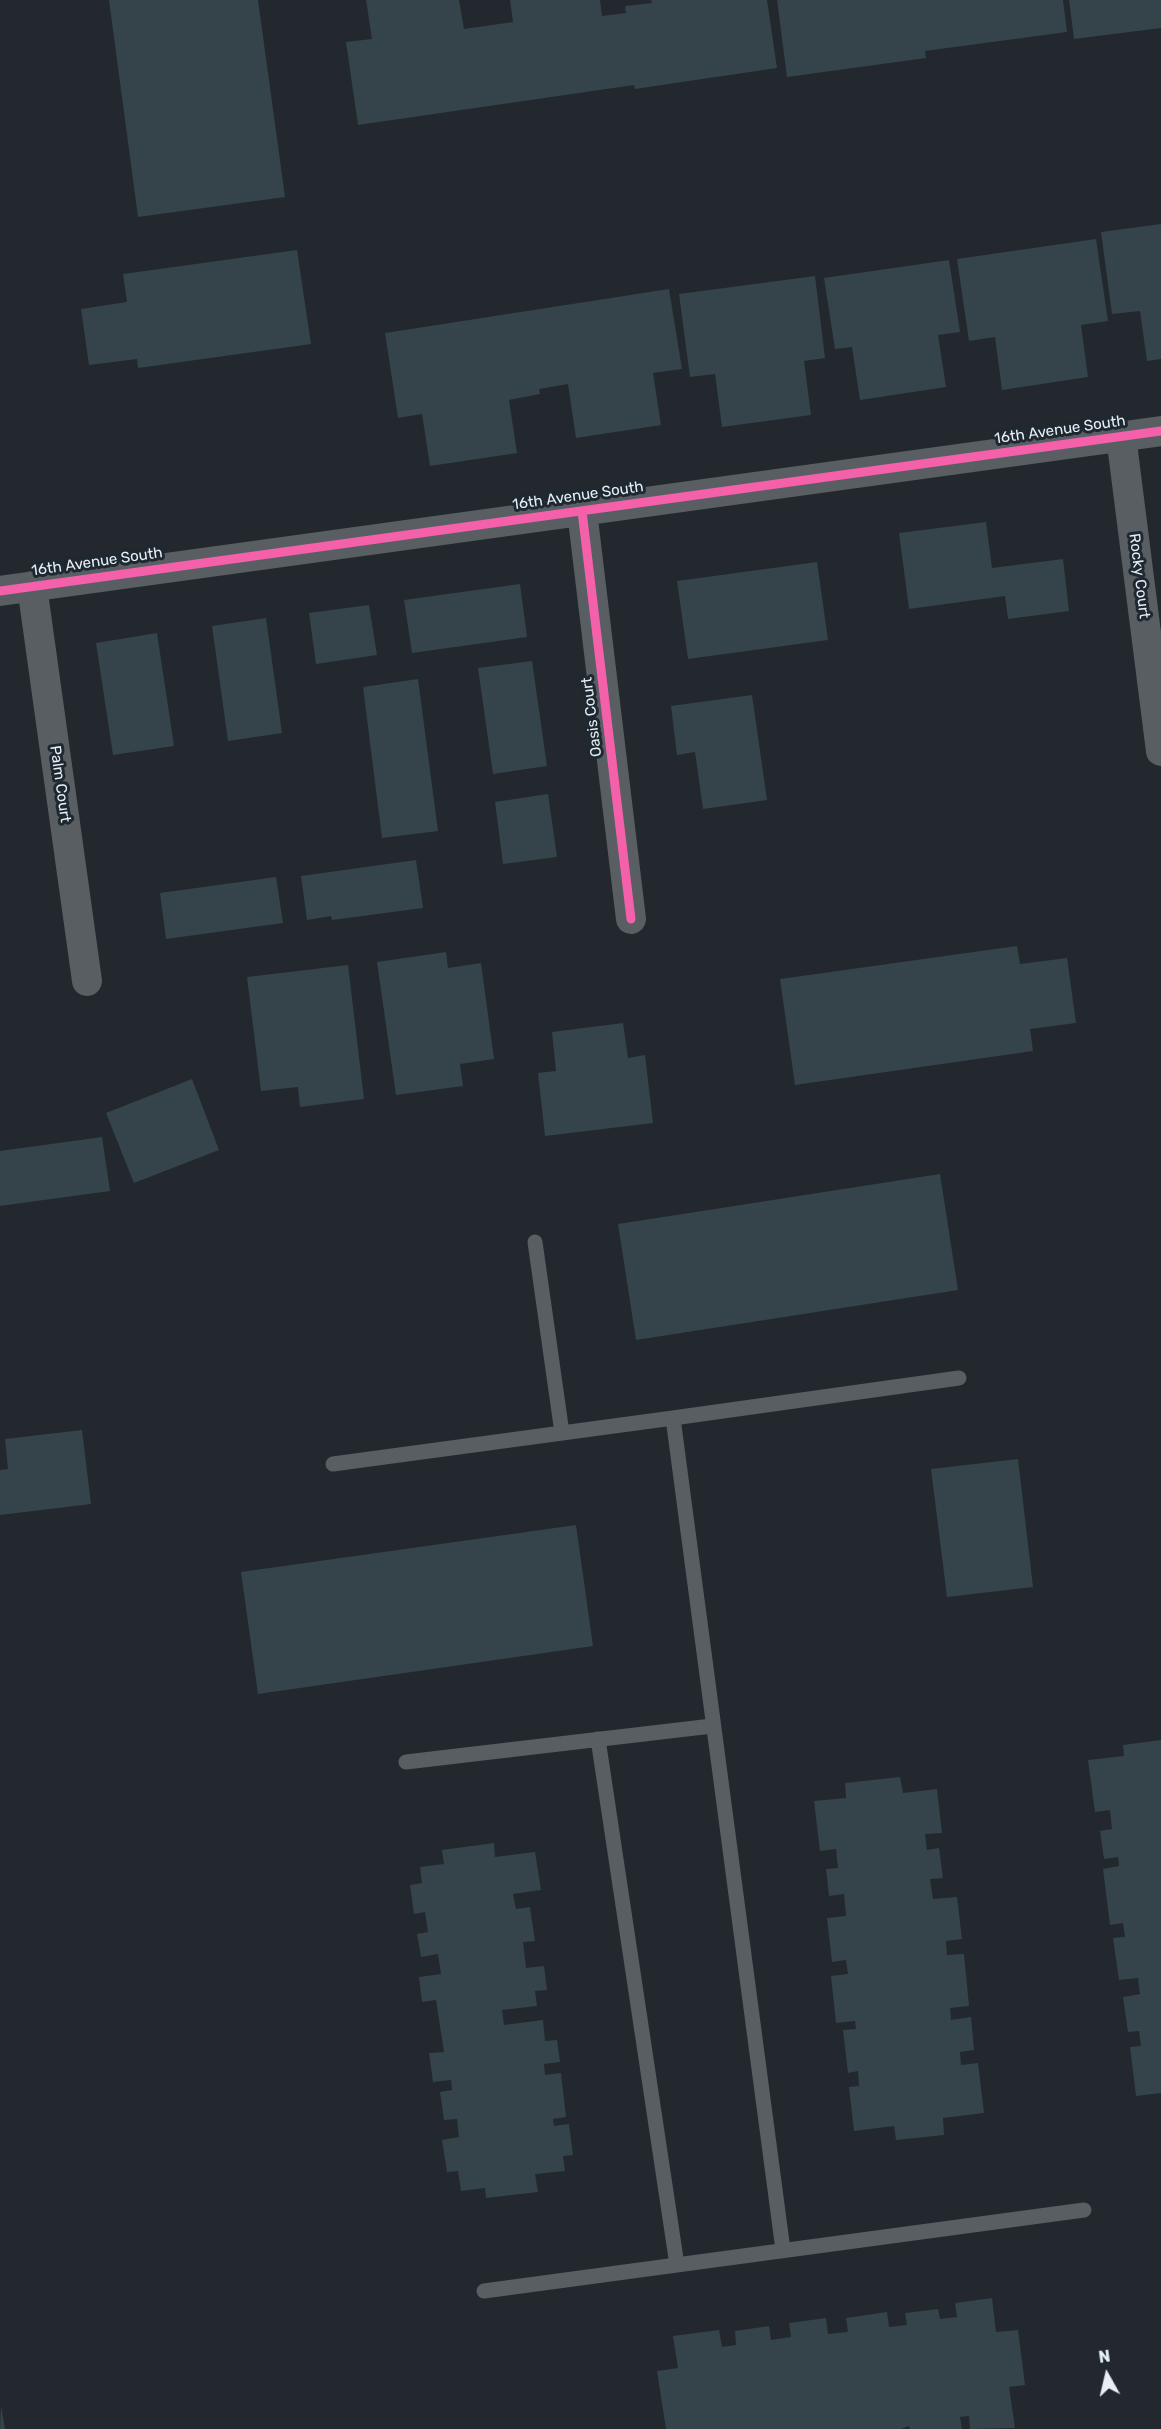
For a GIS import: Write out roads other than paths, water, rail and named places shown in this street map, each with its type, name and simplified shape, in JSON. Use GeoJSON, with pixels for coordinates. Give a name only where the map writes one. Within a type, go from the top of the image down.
{"type":"FeatureCollection","features":[{"type":"Feature","properties":{"kind":"street","name":"16th Avenue South"},"geometry":{"type":"LineString","coordinates":[[0,591],[1161,431]]}},
{"type":"Feature","properties":{"kind":"street","name":"Rocky Court"},"geometry":{"type":"LineString","coordinates":[[1121,436],[1161,751]]}},
{"type":"Feature","properties":{"kind":"street","name":"Oasis Court"},"geometry":{"type":"LineString","coordinates":[[582,511],[631,919]]}},
{"type":"Feature","properties":{"kind":"street","name":"Palm Court"},"geometry":{"type":"LineString","coordinates":[[32,586],[87,981]]}},
{"type":"Feature","properties":{"kind":"lane"},"geometry":{"type":"LineString","coordinates":[[535,1242],[562,1433]]}},
{"type":"Feature","properties":{"kind":"lane"},"geometry":{"type":"LineString","coordinates":[[333,1464],[959,1377]]}},
{"type":"Feature","properties":{"kind":"lane"},"geometry":{"type":"LineString","coordinates":[[673,1418],[783,2250]]}},
{"type":"Feature","properties":{"kind":"lane"},"geometry":{"type":"LineString","coordinates":[[406,1762],[712,1726]]}},
{"type":"Feature","properties":{"kind":"lane"},"geometry":{"type":"LineString","coordinates":[[598,1739],[677,2265]]}},
{"type":"Feature","properties":{"kind":"lane"},"geometry":{"type":"LineString","coordinates":[[484,2290],[1084,2210]]}}]}
